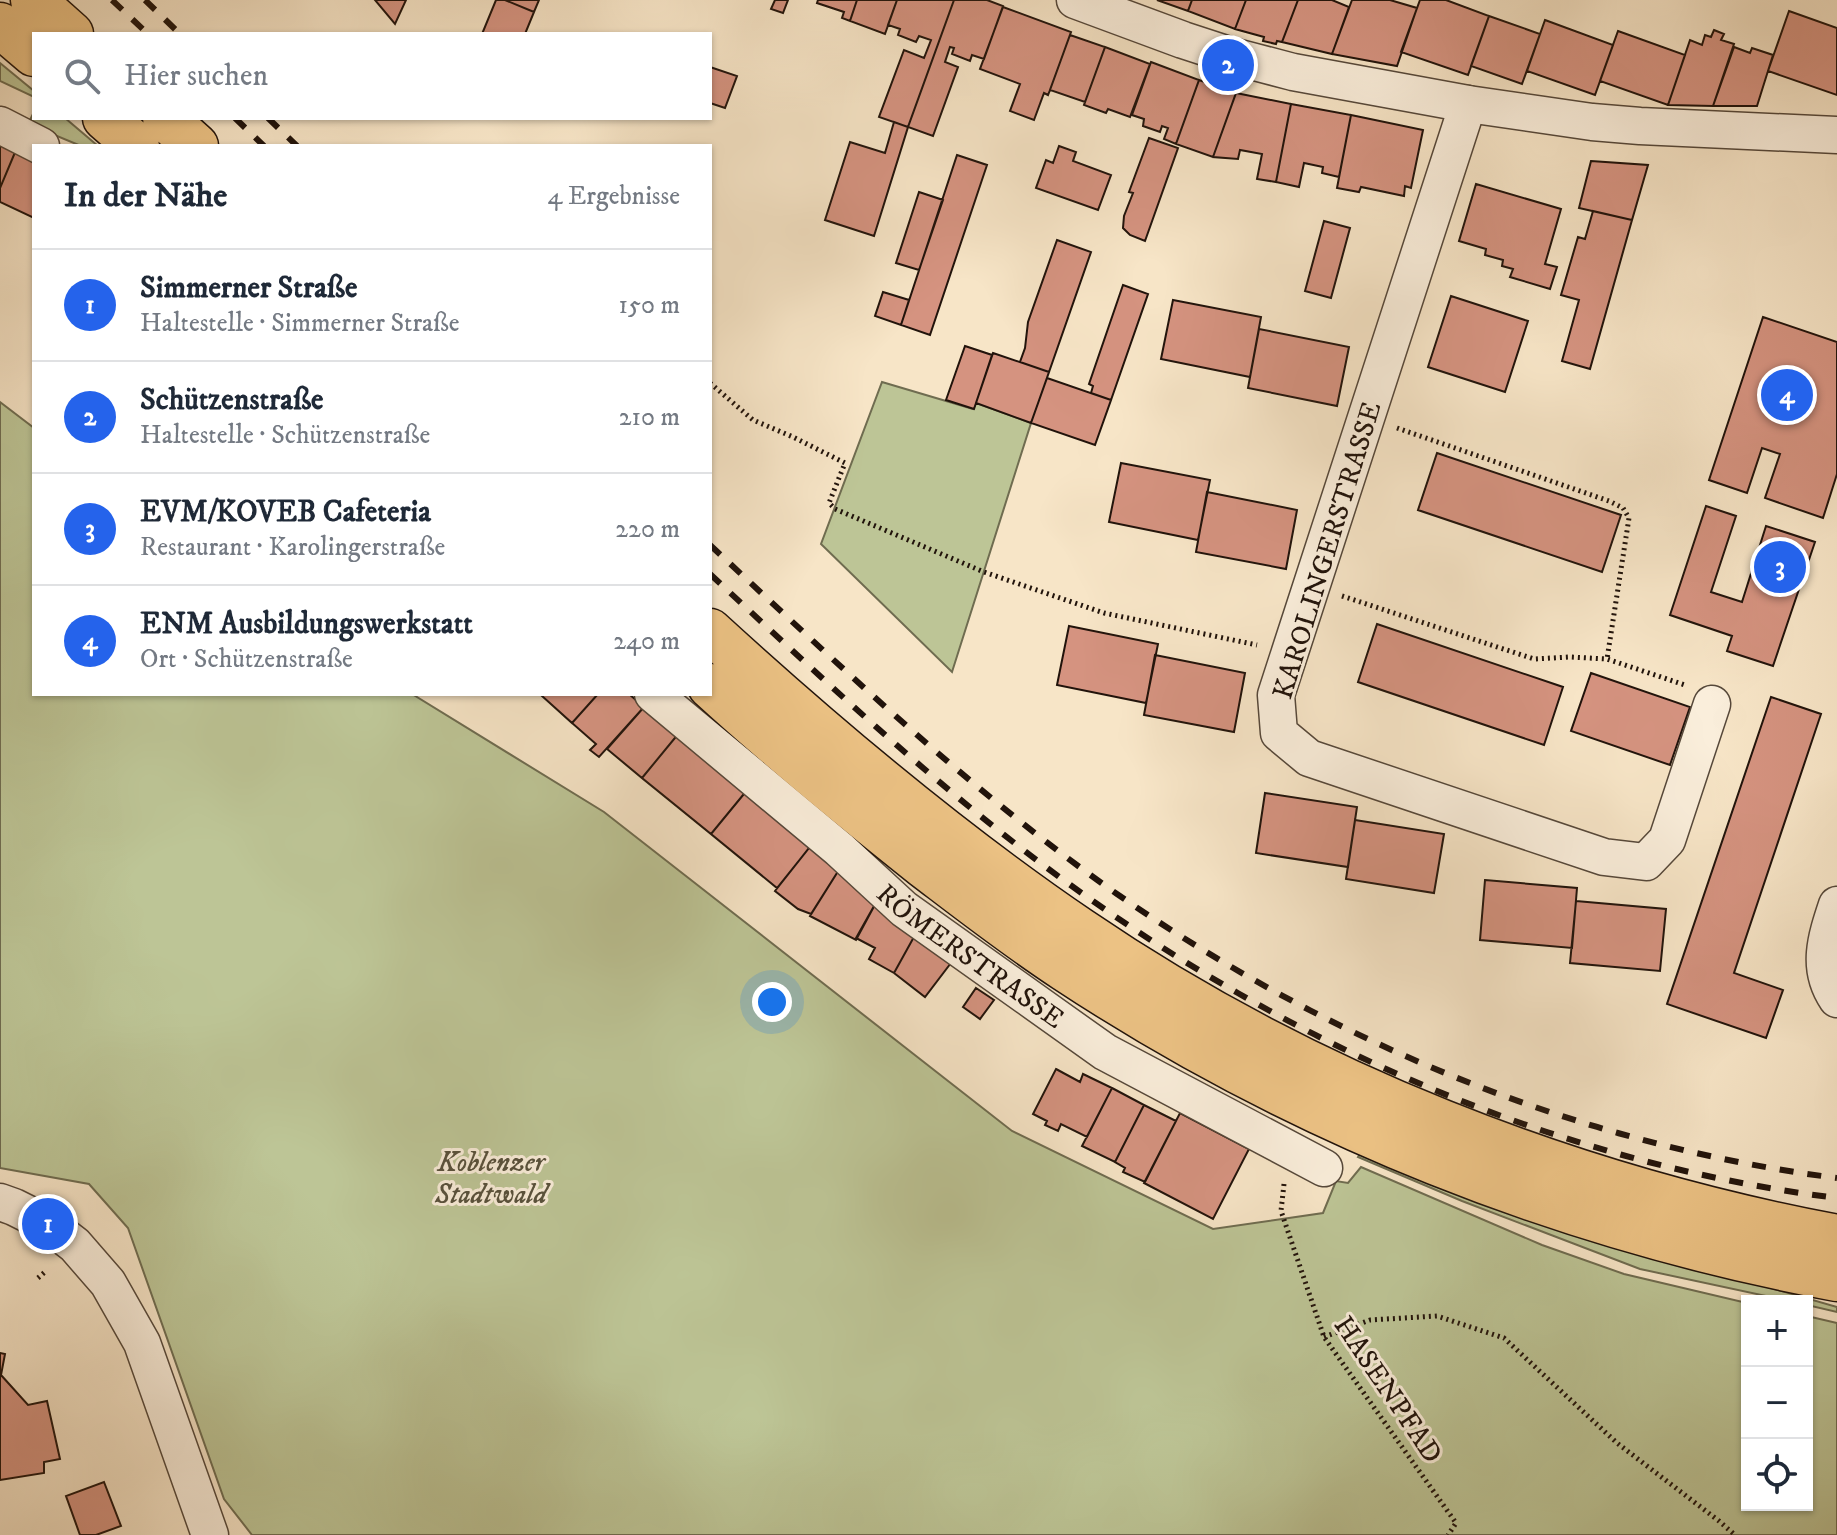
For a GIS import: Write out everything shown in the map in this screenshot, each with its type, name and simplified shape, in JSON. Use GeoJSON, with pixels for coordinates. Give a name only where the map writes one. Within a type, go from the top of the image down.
{"type":"FeatureCollection","features":[{"type":"Feature","properties":{"kind":"highway"},"geometry":{"type":"LineString","coordinates":[[33,0],[69,32]]}},
{"type":"Feature","properties":{"kind":"highway"},"geometry":{"type":"LineString","coordinates":[[0,25],[32,52]]}},
{"type":"Feature","properties":{"kind":"highway"},"geometry":{"type":"LineString","coordinates":[[107,120],[135,144]]}},
{"type":"Feature","properties":{"kind":"highway"},"geometry":{"type":"LineString","coordinates":[[167,120],[194,144]]}},
{"type":"Feature","properties":{"kind":"highway"},"geometry":{"type":"LineString","coordinates":[[712,633],[899,796],[999,872],[1082,931],[1173,989],[1252,1034],[1419,1112],[1527,1153],[1643,1191],[1792,1229],[1837,1237]]}},
{"type":"Feature","properties":{"kind":"highway"},"geometry":{"type":"LineString","coordinates":[[712,688],[870,823],[977,906],[1064,968],[1238,1072],[1400,1149],[1514,1192],[1703,1250],[1837,1279]]}},
{"type":"Feature","properties":{"kind":"street"},"geometry":{"type":"LineString","coordinates":[[1075,0],[1232,56],[1293,72],[1468,104],[1628,125],[1837,135]]}},
{"type":"Feature","properties":{"kind":"street","name":"KAROLINGERSTRASSE"},"geometry":{"type":"LineString","coordinates":[[1468,104],[1276,695],[1279,733],[1309,758],[1604,857],[1646,862],[1667,840],[1712,704]]}},
{"type":"Feature","properties":{"kind":"street"},"geometry":{"type":"LineString","coordinates":[[0,125],[37,144]]}},
{"type":"Feature","properties":{"kind":"street","name":"RÖMERSTRASSE"},"geometry":{"type":"LineString","coordinates":[[655,696],[839,849],[904,909],[1093,1043],[1324,1168]]}},
{"type":"Feature","properties":{"kind":"street"},"geometry":{"type":"LineString","coordinates":[[1837,905],[1823,961],[1829,988],[1837,999]]}},
{"type":"Feature","properties":{"kind":"street"},"geometry":{"type":"LineString","coordinates":[[0,1202],[48,1224],[75,1245],[108,1283],[142,1343],[210,1535]]}},
{"type":"Feature","properties":{"kind":"path"},"geometry":{"type":"LineString","coordinates":[[712,385],[753,420],[845,463],[829,503],[835,509],[984,572],[1104,613],[1289,652]]}},
{"type":"Feature","properties":{"kind":"path"},"geometry":{"type":"LineString","coordinates":[[1367,417],[1623,508],[1629,518],[1607,659]]}},
{"type":"Feature","properties":{"kind":"path"},"geometry":{"type":"LineString","coordinates":[[1311,586],[1534,659],[1607,659],[1684,684],[1712,704]]}},
{"type":"Feature","properties":{"kind":"path","name":"HASENPFAD"},"geometry":{"type":"LineString","coordinates":[[1281,1211],[1324,1337],[1456,1523],[1448,1535]]}},
{"type":"Feature","properties":{"kind":"path"},"geometry":{"type":"LineString","coordinates":[[38,1278],[46,1271]]}},
{"type":"Feature","properties":{"kind":"path"},"geometry":{"type":"LineString","coordinates":[[1324,1337],[1370,1320],[1437,1316],[1504,1338],[1617,1443],[1735,1535]]}},
{"type":"Feature","properties":{"kind":"green space"},"geometry":{"type":"Polygon","coordinates":[[[0,63],[32,89],[32,96],[0,81],[0,63]]]}},
{"type":"Feature","properties":{"kind":"green space"},"geometry":{"type":"Polygon","coordinates":[[[32,116],[32,120],[67,120],[96,144],[76,144],[28,124],[32,116]]]}},
{"type":"Feature","properties":{"kind":"green space"},"geometry":{"type":"Polygon","coordinates":[[[882,382],[973,409],[976,403],[1031,423],[952,672],[821,544],[882,382]]]}},
{"type":"Feature","properties":{"kind":"green space","name":"Koblenzer Stadtwald"},"geometry":{"type":"Polygon","coordinates":[[[0,402],[32,426],[32,696],[415,696],[604,812],[1012,1131],[1213,1229],[1323,1213],[1336,1181],[1348,1183],[1361,1167],[1542,1245],[1624,1274],[1741,1302],[1741,1511],[1813,1511],[1813,1317],[1837,1323],[1837,1535],[252,1535],[224,1499],[128,1228],[89,1184],[0,1168],[0,402]]]}},
{"type":"Feature","properties":{"kind":"green space"},"geometry":{"type":"Polygon","coordinates":[[[1363,1149],[1684,1263],[1795,1295],[1761,1295],[1640,1269],[1462,1201],[1358,1157],[1363,1149]]]}},
{"type":"Feature","properties":{"kind":"green space"},"geometry":{"type":"Polygon","coordinates":[[[1813,1300],[1837,1307],[1837,1312],[1813,1306],[1813,1300]]]}},
{"type":"Feature","properties":{"kind":"building"},"geometry":{"type":"Polygon","coordinates":[[[375,0],[406,0],[395,24],[375,0]]]}},
{"type":"Feature","properties":{"kind":"building"},"geometry":{"type":"Polygon","coordinates":[[[496,0],[505,0],[534,12],[526,32],[483,32],[496,0]]]}},
{"type":"Feature","properties":{"kind":"building"},"geometry":{"type":"Polygon","coordinates":[[[505,0],[539,0],[534,12],[505,0]]]}},
{"type":"Feature","properties":{"kind":"building"},"geometry":{"type":"Polygon","coordinates":[[[775,0],[788,0],[783,13],[771,9],[775,0]]]}},
{"type":"Feature","properties":{"kind":"building"},"geometry":{"type":"Polygon","coordinates":[[[818,0],[857,0],[850,21],[842,18],[844,12],[817,3],[818,0]]]}},
{"type":"Feature","properties":{"kind":"building"},"geometry":{"type":"Polygon","coordinates":[[[857,0],[897,0],[885,34],[850,21],[857,0]]]}},
{"type":"Feature","properties":{"kind":"building"},"geometry":{"type":"Polygon","coordinates":[[[897,0],[954,0],[908,127],[879,117],[904,50],[924,58],[931,40],[919,36],[916,42],[898,35],[900,29],[888,25],[897,0]]]}},
{"type":"Feature","properties":{"kind":"building"},"geometry":{"type":"Polygon","coordinates":[[[954,0],[987,0],[1003,6],[984,59],[972,55],[970,61],[952,54],[954,48],[950,47],[945,62],[958,67],[933,136],[908,127],[954,0]]]}},
{"type":"Feature","properties":{"kind":"building"},"geometry":{"type":"Polygon","coordinates":[[[1157,0],[1192,0],[1188,11],[1157,0]]]}},
{"type":"Feature","properties":{"kind":"building"},"geometry":{"type":"Polygon","coordinates":[[[1192,0],[1246,0],[1235,29],[1188,11],[1192,0]]]}},
{"type":"Feature","properties":{"kind":"building"},"geometry":{"type":"Polygon","coordinates":[[[1246,0],[1298,0],[1282,42],[1263,41],[1264,37],[1235,29],[1246,0]]]}},
{"type":"Feature","properties":{"kind":"building"},"geometry":{"type":"Polygon","coordinates":[[[1298,0],[1332,0],[1349,7],[1332,54],[1282,42],[1298,0]]]}},
{"type":"Feature","properties":{"kind":"building"},"geometry":{"type":"Polygon","coordinates":[[[1352,0],[1390,0],[1417,8],[1397,66],[1332,54],[1352,0]]]}},
{"type":"Feature","properties":{"kind":"building"},"geometry":{"type":"Polygon","coordinates":[[[1420,0],[1446,0],[1489,16],[1468,75],[1401,52],[1420,0]]]}},
{"type":"Feature","properties":{"kind":"building"},"geometry":{"type":"Polygon","coordinates":[[[1003,7],[1071,32],[1048,95],[1044,93],[1034,120],[1010,111],[1020,84],[980,69],[1003,7]]]}},
{"type":"Feature","properties":{"kind":"building"},"geometry":{"type":"Polygon","coordinates":[[[1789,11],[1837,28],[1837,95],[1768,71],[1789,11]]]}},
{"type":"Feature","properties":{"kind":"building"},"geometry":{"type":"Polygon","coordinates":[[[1489,16],[1540,34],[1522,84],[1471,66],[1489,16]]]}},
{"type":"Feature","properties":{"kind":"building"},"geometry":{"type":"Polygon","coordinates":[[[1545,20],[1613,45],[1595,95],[1527,71],[1545,20]]]}},
{"type":"Feature","properties":{"kind":"building"},"geometry":{"type":"Polygon","coordinates":[[[1714,30],[1724,34],[1721,40],[1734,44],[1713,106],[1668,105],[1690,40],[1702,45],[1705,35],[1711,37],[1714,30]]]}},
{"type":"Feature","properties":{"kind":"building"},"geometry":{"type":"Polygon","coordinates":[[[1618,31],[1685,55],[1668,105],[1600,81],[1618,31]]]}},
{"type":"Feature","properties":{"kind":"building"},"geometry":{"type":"Polygon","coordinates":[[[1070,35],[1105,47],[1085,102],[1050,90],[1070,35]]]}},
{"type":"Feature","properties":{"kind":"building"},"geometry":{"type":"Polygon","coordinates":[[[1105,47],[1150,64],[1130,117],[1084,105],[1105,47]]]}},
{"type":"Feature","properties":{"kind":"building"},"geometry":{"type":"Polygon","coordinates":[[[1734,47],[1750,53],[1752,48],[1773,55],[1757,106],[1713,106],[1734,47]]]}},
{"type":"Feature","properties":{"kind":"building"},"geometry":{"type":"Polygon","coordinates":[[[1151,62],[1199,80],[1176,144],[1164,139],[1168,128],[1162,126],[1160,132],[1143,126],[1144,119],[1132,115],[1151,62]]]}},
{"type":"Feature","properties":{"kind":"building"},"geometry":{"type":"Polygon","coordinates":[[[712,68],[737,76],[725,108],[712,104],[712,68]]]}},
{"type":"Feature","properties":{"kind":"building"},"geometry":{"type":"Polygon","coordinates":[[[1199,80],[1236,93],[1213,157],[1176,144],[1199,80]]]}},
{"type":"Feature","properties":{"kind":"building"},"geometry":{"type":"Polygon","coordinates":[[[1236,93],[1291,104],[1276,182],[1257,179],[1262,154],[1240,150],[1238,159],[1213,157],[1236,93]]]}},
{"type":"Feature","properties":{"kind":"building"},"geometry":{"type":"Polygon","coordinates":[[[1291,104],[1351,115],[1339,177],[1322,173],[1323,167],[1304,163],[1299,187],[1276,182],[1291,104]]]}},
{"type":"Feature","properties":{"kind":"building"},"geometry":{"type":"Polygon","coordinates":[[[1351,115],[1423,130],[1411,188],[1405,186],[1404,196],[1361,187],[1359,192],[1337,188],[1351,115]]]}},
{"type":"Feature","properties":{"kind":"building"},"geometry":{"type":"Polygon","coordinates":[[[894,122],[908,127],[874,236],[825,220],[850,142],[885,153],[894,122]]]}},
{"type":"Feature","properties":{"kind":"building"},"geometry":{"type":"Polygon","coordinates":[[[1149,138],[1178,148],[1145,241],[1130,235],[1123,228],[1133,193],[1129,192],[1149,138]]]}},
{"type":"Feature","properties":{"kind":"building"},"geometry":{"type":"Polygon","coordinates":[[[0,143],[16,150],[0,188],[0,143]]]}},
{"type":"Feature","properties":{"kind":"building"},"geometry":{"type":"Polygon","coordinates":[[[1059,146],[1076,152],[1073,161],[1111,175],[1098,210],[1036,188],[1046,160],[1053,163],[1059,146]]]}},
{"type":"Feature","properties":{"kind":"building"},"geometry":{"type":"Polygon","coordinates":[[[16,150],[32,159],[32,217],[0,202],[0,188],[16,150]]]}},
{"type":"Feature","properties":{"kind":"building"},"geometry":{"type":"Polygon","coordinates":[[[957,155],[987,165],[930,335],[901,325],[957,155]]]}},
{"type":"Feature","properties":{"kind":"building"},"geometry":{"type":"Polygon","coordinates":[[[1591,161],[1648,165],[1632,220],[1579,208],[1591,161]]]}},
{"type":"Feature","properties":{"kind":"building"},"geometry":{"type":"Polygon","coordinates":[[[1476,184],[1561,209],[1545,264],[1557,267],[1550,289],[1510,277],[1513,269],[1502,266],[1503,260],[1485,255],[1486,249],[1459,241],[1476,184]]]}},
{"type":"Feature","properties":{"kind":"building"},"geometry":{"type":"Polygon","coordinates":[[[919,192],[943,200],[919,270],[896,263],[919,192]]]}},
{"type":"Feature","properties":{"kind":"building"},"geometry":{"type":"Polygon","coordinates":[[[1593,211],[1632,220],[1590,369],[1562,361],[1579,300],[1561,295],[1578,237],[1585,239],[1593,211]]]}},
{"type":"Feature","properties":{"kind":"building"},"geometry":{"type":"Polygon","coordinates":[[[1324,221],[1350,228],[1331,298],[1305,291],[1324,221]]]}},
{"type":"Feature","properties":{"kind":"building"},"geometry":{"type":"Polygon","coordinates":[[[1057,240],[1091,252],[1049,372],[1020,362],[1028,322],[1057,240]]]}},
{"type":"Feature","properties":{"kind":"building"},"geometry":{"type":"Polygon","coordinates":[[[1123,285],[1148,294],[1111,400],[1091,393],[1093,386],[1089,384],[1123,285]]]}},
{"type":"Feature","properties":{"kind":"building"},"geometry":{"type":"Polygon","coordinates":[[[883,292],[909,300],[901,325],[875,316],[883,292]]]}},
{"type":"Feature","properties":{"kind":"building"},"geometry":{"type":"Polygon","coordinates":[[[1451,296],[1528,321],[1505,392],[1428,367],[1451,296]]]}},
{"type":"Feature","properties":{"kind":"building"},"geometry":{"type":"Polygon","coordinates":[[[1173,300],[1261,317],[1250,377],[1161,359],[1173,300]]]}},
{"type":"Feature","properties":{"kind":"building"},"geometry":{"type":"Polygon","coordinates":[[[1763,317],[1837,342],[1837,474],[1823,518],[1765,498],[1780,454],[1762,448],[1747,493],[1709,480],[1763,317]]]}},
{"type":"Feature","properties":{"kind":"building"},"geometry":{"type":"Polygon","coordinates":[[[1259,329],[1349,347],[1337,406],[1248,388],[1259,329]]]}},
{"type":"Feature","properties":{"kind":"building"},"geometry":{"type":"Polygon","coordinates":[[[965,346],[992,355],[974,409],[946,400],[965,346]]]}},
{"type":"Feature","properties":{"kind":"building"},"geometry":{"type":"Polygon","coordinates":[[[993,353],[1049,372],[1031,423],[976,403],[993,353]]]}},
{"type":"Feature","properties":{"kind":"building"},"geometry":{"type":"Polygon","coordinates":[[[1047,378],[1111,400],[1095,445],[1031,423],[1047,378]]]}},
{"type":"Feature","properties":{"kind":"building"},"geometry":{"type":"Polygon","coordinates":[[[1437,453],[1621,515],[1602,572],[1418,510],[1437,453]]]}},
{"type":"Feature","properties":{"kind":"building"},"geometry":{"type":"Polygon","coordinates":[[[1121,463],[1210,480],[1198,540],[1109,522],[1121,463]]]}},
{"type":"Feature","properties":{"kind":"building"},"geometry":{"type":"Polygon","coordinates":[[[1207,492],[1297,510],[1286,569],[1196,552],[1207,492]]]}},
{"type":"Feature","properties":{"kind":"building"},"geometry":{"type":"Polygon","coordinates":[[[1706,506],[1736,516],[1711,592],[1742,602],[1766,526],[1815,542],[1773,666],[1727,651],[1732,636],[1670,615],[1706,506]]]}},
{"type":"Feature","properties":{"kind":"building"},"geometry":{"type":"Polygon","coordinates":[[[1377,624],[1563,687],[1544,745],[1358,682],[1377,624]]]}},
{"type":"Feature","properties":{"kind":"building"},"geometry":{"type":"Polygon","coordinates":[[[1069,626],[1158,644],[1146,703],[1057,685],[1069,626]]]}},
{"type":"Feature","properties":{"kind":"building"},"geometry":{"type":"Polygon","coordinates":[[[1155,655],[1245,673],[1234,732],[1144,715],[1155,655]]]}},
{"type":"Feature","properties":{"kind":"building"},"geometry":{"type":"Polygon","coordinates":[[[1591,673],[1690,707],[1670,765],[1571,731],[1591,673]]]}},
{"type":"Feature","properties":{"kind":"building"},"geometry":{"type":"Polygon","coordinates":[[[542,696],[596,696],[572,723],[542,696]]]}},
{"type":"Feature","properties":{"kind":"building"},"geometry":{"type":"Polygon","coordinates":[[[596,696],[631,696],[644,707],[599,757],[590,750],[596,744],[572,723],[596,696]]]}},
{"type":"Feature","properties":{"kind":"building"},"geometry":{"type":"Polygon","coordinates":[[[1771,697],[1821,714],[1734,973],[1783,990],[1766,1038],[1667,1004],[1771,697]]]}},
{"type":"Feature","properties":{"kind":"building"},"geometry":{"type":"Polygon","coordinates":[[[644,707],[679,733],[642,778],[607,749],[644,707]]]}},
{"type":"Feature","properties":{"kind":"building"},"geometry":{"type":"Polygon","coordinates":[[[679,733],[748,789],[711,834],[642,778],[679,733]]]}},
{"type":"Feature","properties":{"kind":"building"},"geometry":{"type":"Polygon","coordinates":[[[748,789],[813,843],[777,888],[711,834],[748,789]]]}},
{"type":"Feature","properties":{"kind":"building"},"geometry":{"type":"Polygon","coordinates":[[[1265,793],[1357,807],[1348,867],[1256,853],[1265,793]]]}},
{"type":"Feature","properties":{"kind":"building"},"geometry":{"type":"Polygon","coordinates":[[[1355,820],[1444,834],[1434,893],[1346,879],[1355,820]]]}},
{"type":"Feature","properties":{"kind":"building"},"geometry":{"type":"Polygon","coordinates":[[[813,843],[842,865],[811,914],[798,909],[775,891],[813,843]]]}},
{"type":"Feature","properties":{"kind":"building"},"geometry":{"type":"Polygon","coordinates":[[[842,865],[878,899],[856,940],[810,916],[842,865]]]}},
{"type":"Feature","properties":{"kind":"building"},"geometry":{"type":"Polygon","coordinates":[[[1485,880],[1577,888],[1572,948],[1480,940],[1485,880]]]}},
{"type":"Feature","properties":{"kind":"building"},"geometry":{"type":"Polygon","coordinates":[[[878,899],[920,926],[894,973],[869,959],[875,948],[856,938],[878,899]]]}},
{"type":"Feature","properties":{"kind":"building"},"geometry":{"type":"Polygon","coordinates":[[[1576,901],[1666,909],[1660,971],[1570,963],[1576,901]]]}},
{"type":"Feature","properties":{"kind":"building"},"geometry":{"type":"Polygon","coordinates":[[[920,926],[957,955],[925,997],[894,973],[920,926]]]}},
{"type":"Feature","properties":{"kind":"building"},"geometry":{"type":"Polygon","coordinates":[[[976,988],[994,1000],[980,1019],[963,1007],[976,988]]]}},
{"type":"Feature","properties":{"kind":"building"},"geometry":{"type":"Polygon","coordinates":[[[1056,1069],[1080,1082],[1083,1074],[1112,1088],[1087,1137],[1061,1124],[1058,1131],[1033,1114],[1056,1069]]]}},
{"type":"Feature","properties":{"kind":"building"},"geometry":{"type":"Polygon","coordinates":[[[1112,1088],[1144,1105],[1115,1162],[1082,1146],[1112,1088]]]}},
{"type":"Feature","properties":{"kind":"building"},"geometry":{"type":"Polygon","coordinates":[[[1144,1105],[1176,1121],[1145,1182],[1123,1172],[1125,1168],[1115,1162],[1144,1105]]]}},
{"type":"Feature","properties":{"kind":"building"},"geometry":{"type":"Polygon","coordinates":[[[1180,1113],[1249,1149],[1213,1219],[1144,1183],[1180,1113]]]}},
{"type":"Feature","properties":{"kind":"building"},"geometry":{"type":"Polygon","coordinates":[[[0,1353],[5,1354],[1,1375],[28,1405],[47,1401],[60,1459],[44,1462],[44,1473],[0,1480],[0,1353]]]}},
{"type":"Feature","properties":{"kind":"building"},"geometry":{"type":"Polygon","coordinates":[[[104,1482],[121,1526],[96,1535],[80,1535],[66,1496],[104,1482]]]}},
{"type":"Feature","properties":{"kind":"railway"},"geometry":{"type":"LineString","coordinates":[[112,0],[146,32]]}},
{"type":"Feature","properties":{"kind":"railway"},"geometry":{"type":"LineString","coordinates":[[145,0],[178,32]]}},
{"type":"Feature","properties":{"kind":"railway"},"geometry":{"type":"LineString","coordinates":[[237,120],[262,144]]}},
{"type":"Feature","properties":{"kind":"railway"},"geometry":{"type":"LineString","coordinates":[[270,120],[295,144]]}},
{"type":"Feature","properties":{"kind":"railway"},"geometry":{"type":"LineString","coordinates":[[712,547],[907,726],[1010,813],[1117,894],[1283,996],[1371,1040],[1460,1079],[1552,1113],[1645,1141],[1740,1162],[1837,1178]]}},
{"type":"Feature","properties":{"kind":"railway"},"geometry":{"type":"LineString","coordinates":[[712,576],[899,747],[1017,845],[1108,911],[1203,973],[1302,1028],[1403,1077],[1508,1119],[1616,1153],[1725,1180],[1837,1198]]}},
{"type":"Feature","properties":{"kind":"place","name":"Schützenstraße"},"geometry":{"type":"Point","coordinates":[1228,65]}},
{"type":"Feature","properties":{"kind":"place","name":"ENM Ausbildungswerkstatt"},"geometry":{"type":"Point","coordinates":[1787,395]}},
{"type":"Feature","properties":{"kind":"place","name":"EVM/KOVEB Cafeteria"},"geometry":{"type":"Point","coordinates":[1780,567]}},
{"type":"Feature","properties":{"kind":"place","name":"Simmerner Straße"},"geometry":{"type":"Point","coordinates":[48,1224]}}]}
